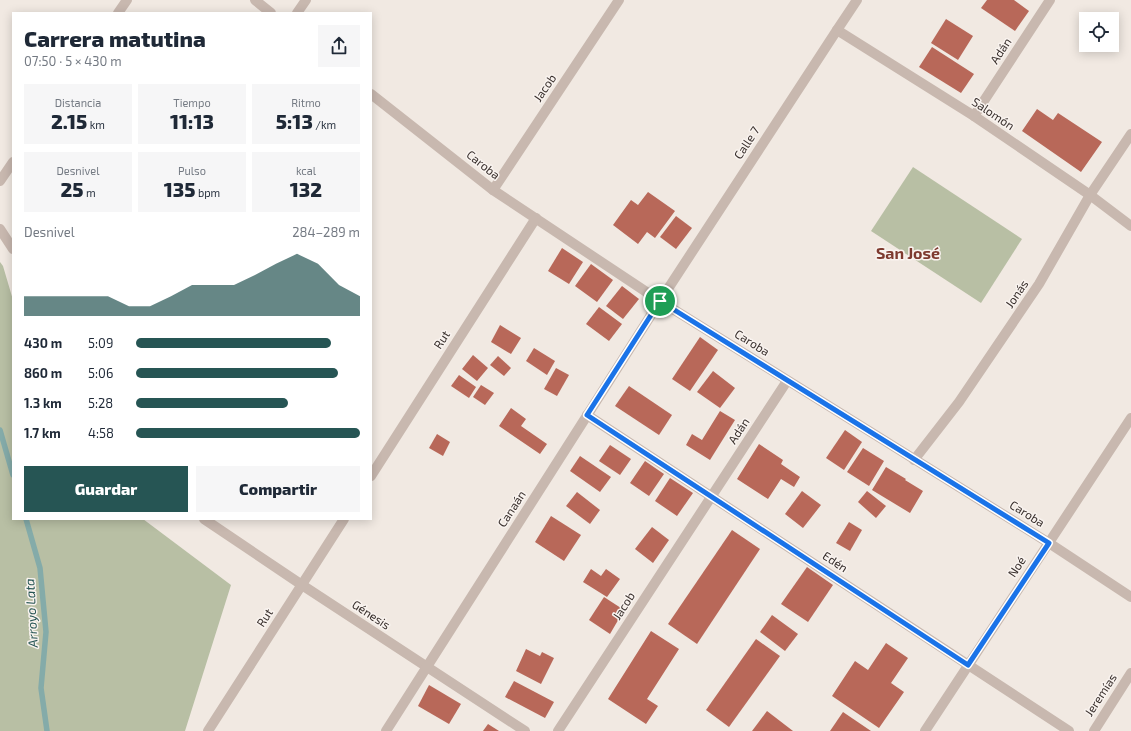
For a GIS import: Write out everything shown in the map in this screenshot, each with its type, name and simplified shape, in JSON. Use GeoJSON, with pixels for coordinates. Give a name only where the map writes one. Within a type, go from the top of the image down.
{"type":"FeatureCollection","features":[{"type":"Feature","properties":{"kind":"street"},"geometry":{"type":"LineString","coordinates":[[119,12],[127,0]]}},
{"type":"Feature","properties":{"kind":"street"},"geometry":{"type":"LineString","coordinates":[[255,0],[270,12]]}},
{"type":"Feature","properties":{"kind":"street"},"geometry":{"type":"LineString","coordinates":[[298,12],[306,0]]}},
{"type":"Feature","properties":{"kind":"street","name":"Jacob"},"geometry":{"type":"LineString","coordinates":[[493,190],[619,0]]}},
{"type":"Feature","properties":{"kind":"street","name":"Calle 7"},"geometry":{"type":"LineString","coordinates":[[660,301],[858,0]]}},
{"type":"Feature","properties":{"kind":"street","name":"Adán"},"geometry":{"type":"LineString","coordinates":[[974,116],[1050,0]]}},
{"type":"Feature","properties":{"kind":"street","name":"Salomón"},"geometry":{"type":"LineString","coordinates":[[837,30],[974,116],[1090,195],[1131,226]]}},
{"type":"Feature","properties":{"kind":"street","name":"Caroba"},"geometry":{"type":"LineString","coordinates":[[372,95],[493,190],[660,301],[1049,543],[1131,597]]}},
{"type":"Feature","properties":{"kind":"street","name":"Jonás"},"geometry":{"type":"LineString","coordinates":[[914,460],[959,402],[1039,284],[1090,195],[1131,134]]}},
{"type":"Feature","properties":{"kind":"street"},"geometry":{"type":"LineString","coordinates":[[0,181],[12,163]]}},
{"type":"Feature","properties":{"kind":"street","name":"Rut"},"geometry":{"type":"LineString","coordinates":[[372,474],[536,218]]}},
{"type":"Feature","properties":{"kind":"street"},"geometry":{"type":"LineString","coordinates":[[0,229],[12,247]]}},
{"type":"Feature","properties":{"kind":"street","name":"Canaán"},"geometry":{"type":"LineString","coordinates":[[386,731],[660,301]]}},
{"type":"Feature","properties":{"kind":"street","name":"Adán"},"geometry":{"type":"LineString","coordinates":[[712,496],[787,381]]}},
{"type":"Feature","properties":{"kind":"street","name":"Edén"},"geometry":{"type":"LineString","coordinates":[[587,415],[1069,731]]}},
{"type":"Feature","properties":{"kind":"street","name":"Noé"},"geometry":{"type":"LineString","coordinates":[[925,731],[1131,418]]}},
{"type":"Feature","properties":{"kind":"street","name":"Jacob"},"geometry":{"type":"LineString","coordinates":[[558,731],[712,496]]}},
{"type":"Feature","properties":{"kind":"street","name":"Génesis"},"geometry":{"type":"LineString","coordinates":[[205,520],[525,731]]}},
{"type":"Feature","properties":{"kind":"street","name":"Rut"},"geometry":{"type":"LineString","coordinates":[[208,731],[343,520]]}},
{"type":"Feature","properties":{"kind":"street","name":"Jeremías"},"geometry":{"type":"LineString","coordinates":[[1094,731],[1131,673]]}},
{"type":"Feature","properties":{"kind":"green space"},"geometry":{"type":"Polygon","coordinates":[[[913,167],[1022,239],[981,303],[871,231],[913,167]]]}},
{"type":"Feature","properties":{"kind":"green space"},"geometry":{"type":"Polygon","coordinates":[[[0,262],[3,266],[12,297],[12,520],[144,520],[231,585],[185,731],[0,731],[0,262]]]}},
{"type":"Feature","properties":{"kind":"building"},"geometry":{"type":"Polygon","coordinates":[[[987,0],[1014,0],[1029,11],[1015,31],[981,8],[987,0]]]}},
{"type":"Feature","properties":{"kind":"building"},"geometry":{"type":"Polygon","coordinates":[[[946,19],[973,36],[958,60],[931,43],[946,19]]]}},
{"type":"Feature","properties":{"kind":"building"},"geometry":{"type":"Polygon","coordinates":[[[932,47],[974,74],[961,93],[919,67],[932,47]]]}},
{"type":"Feature","properties":{"kind":"building"},"geometry":{"type":"Polygon","coordinates":[[[1037,109],[1053,120],[1058,113],[1102,142],[1081,172],[1022,131],[1037,109]]]}},
{"type":"Feature","properties":{"kind":"building"},"geometry":{"type":"Polygon","coordinates":[[[648,192],[675,211],[655,238],[647,232],[638,244],[613,225],[631,200],[638,205],[648,192]]]}},
{"type":"Feature","properties":{"kind":"building"},"geometry":{"type":"Polygon","coordinates":[[[676,216],[692,228],[676,249],[660,237],[676,216]]]}},
{"type":"Feature","properties":{"kind":"building"},"geometry":{"type":"Polygon","coordinates":[[[562,248],[583,262],[569,284],[548,271],[562,248]]]}},
{"type":"Feature","properties":{"kind":"building"},"geometry":{"type":"Polygon","coordinates":[[[591,264],[613,280],[597,302],[575,286],[591,264]]]}},
{"type":"Feature","properties":{"kind":"building"},"geometry":{"type":"Polygon","coordinates":[[[622,286],[639,299],[623,319],[606,306],[622,286]]]}},
{"type":"Feature","properties":{"kind":"building"},"geometry":{"type":"Polygon","coordinates":[[[599,307],[622,324],[609,341],[586,324],[599,307]]]}},
{"type":"Feature","properties":{"kind":"building"},"geometry":{"type":"Polygon","coordinates":[[[500,325],[521,338],[511,354],[491,342],[500,325]]]}},
{"type":"Feature","properties":{"kind":"building"},"geometry":{"type":"Polygon","coordinates":[[[700,337],[718,350],[690,391],[672,379],[700,337]]]}},
{"type":"Feature","properties":{"kind":"building"},"geometry":{"type":"Polygon","coordinates":[[[534,348],[555,361],[547,375],[526,361],[534,348]]]}},
{"type":"Feature","properties":{"kind":"building"},"geometry":{"type":"Polygon","coordinates":[[[473,355],[488,368],[477,381],[462,369],[473,355]]]}},
{"type":"Feature","properties":{"kind":"building"},"geometry":{"type":"Polygon","coordinates":[[[498,356],[511,368],[504,376],[490,365],[498,356]]]}},
{"type":"Feature","properties":{"kind":"building"},"geometry":{"type":"Polygon","coordinates":[[[556,368],[569,375],[557,396],[544,389],[556,368]]]}},
{"type":"Feature","properties":{"kind":"building"},"geometry":{"type":"Polygon","coordinates":[[[713,371],[735,388],[720,408],[697,392],[713,371]]]}},
{"type":"Feature","properties":{"kind":"building"},"geometry":{"type":"Polygon","coordinates":[[[459,375],[476,387],[469,398],[451,386],[459,375]]]}},
{"type":"Feature","properties":{"kind":"building"},"geometry":{"type":"Polygon","coordinates":[[[481,385],[494,393],[485,405],[473,397],[481,385]]]}},
{"type":"Feature","properties":{"kind":"building"},"geometry":{"type":"Polygon","coordinates":[[[629,386],[672,415],[659,435],[615,406],[629,386]]]}},
{"type":"Feature","properties":{"kind":"building"},"geometry":{"type":"Polygon","coordinates":[[[511,408],[526,419],[521,426],[547,444],[540,454],[499,426],[511,408]]]}},
{"type":"Feature","properties":{"kind":"building"},"geometry":{"type":"Polygon","coordinates":[[[720,411],[735,420],[710,460],[686,445],[692,434],[702,440],[720,411]]]}},
{"type":"Feature","properties":{"kind":"building"},"geometry":{"type":"Polygon","coordinates":[[[845,430],[862,442],[844,470],[826,458],[845,430]]]}},
{"type":"Feature","properties":{"kind":"building"},"geometry":{"type":"Polygon","coordinates":[[[437,434],[450,442],[443,456],[429,448],[437,434]]]}},
{"type":"Feature","properties":{"kind":"building"},"geometry":{"type":"Polygon","coordinates":[[[759,444],[783,460],[781,464],[800,477],[794,487],[781,479],[768,499],[737,479],[759,444]]]}},
{"type":"Feature","properties":{"kind":"building"},"geometry":{"type":"Polygon","coordinates":[[[610,445],[631,459],[620,475],[599,461],[610,445]]]}},
{"type":"Feature","properties":{"kind":"building"},"geometry":{"type":"Polygon","coordinates":[[[863,448],[884,461],[869,486],[847,472],[863,448]]]}},
{"type":"Feature","properties":{"kind":"building"},"geometry":{"type":"Polygon","coordinates":[[[580,456],[611,477],[600,492],[570,471],[580,456]]]}},
{"type":"Feature","properties":{"kind":"building"},"geometry":{"type":"Polygon","coordinates":[[[645,461],[664,474],[649,496],[630,483],[645,461]]]}},
{"type":"Feature","properties":{"kind":"building"},"geometry":{"type":"Polygon","coordinates":[[[886,467],[923,491],[910,513],[872,490],[886,467]]]}},
{"type":"Feature","properties":{"kind":"building"},"geometry":{"type":"Polygon","coordinates":[[[670,478],[693,493],[677,516],[655,501],[670,478]]]}},
{"type":"Feature","properties":{"kind":"building"},"geometry":{"type":"Polygon","coordinates":[[[802,491],[821,505],[803,528],[785,514],[802,491]]]}},
{"type":"Feature","properties":{"kind":"building"},"geometry":{"type":"Polygon","coordinates":[[[867,491],[886,506],[876,518],[858,502],[867,491]]]}},
{"type":"Feature","properties":{"kind":"building"},"geometry":{"type":"Polygon","coordinates":[[[577,492],[600,510],[590,524],[566,506],[577,492]]]}},
{"type":"Feature","properties":{"kind":"building"},"geometry":{"type":"Polygon","coordinates":[[[551,516],[581,535],[564,561],[535,542],[551,516]]]}},
{"type":"Feature","properties":{"kind":"building"},"geometry":{"type":"Polygon","coordinates":[[[849,522],[862,530],[850,551],[836,543],[849,522]]]}},
{"type":"Feature","properties":{"kind":"building"},"geometry":{"type":"Polygon","coordinates":[[[652,527],[669,540],[653,563],[635,549],[652,527]]]}},
{"type":"Feature","properties":{"kind":"building"},"geometry":{"type":"Polygon","coordinates":[[[732,530],[760,549],[697,644],[668,624],[732,530]]]}},
{"type":"Feature","properties":{"kind":"building"},"geometry":{"type":"Polygon","coordinates":[[[807,567],[833,585],[808,622],[781,604],[807,567]]]}},
{"type":"Feature","properties":{"kind":"building"},"geometry":{"type":"Polygon","coordinates":[[[591,569],[601,576],[606,569],[620,579],[607,597],[583,582],[591,569]]]}},
{"type":"Feature","properties":{"kind":"building"},"geometry":{"type":"Polygon","coordinates":[[[604,597],[624,610],[610,634],[589,620],[604,597]]]}},
{"type":"Feature","properties":{"kind":"building"},"geometry":{"type":"Polygon","coordinates":[[[772,615],[798,634],[785,651],[760,632],[772,615]]]}},
{"type":"Feature","properties":{"kind":"building"},"geometry":{"type":"Polygon","coordinates":[[[651,631],[679,649],[647,699],[658,706],[646,724],[608,699],[651,631]]]}},
{"type":"Feature","properties":{"kind":"building"},"geometry":{"type":"Polygon","coordinates":[[[756,639],[780,656],[729,727],[706,710],[756,639]]]}},
{"type":"Feature","properties":{"kind":"building"},"geometry":{"type":"Polygon","coordinates":[[[886,643],[908,658],[891,683],[904,692],[879,728],[832,696],[855,661],[868,670],[886,643]]]}},
{"type":"Feature","properties":{"kind":"building"},"geometry":{"type":"Polygon","coordinates":[[[526,649],[540,656],[542,652],[554,658],[541,684],[516,671],[526,649]]]}},
{"type":"Feature","properties":{"kind":"building"},"geometry":{"type":"Polygon","coordinates":[[[514,681],[554,702],[545,718],[505,697],[514,681]]]}},
{"type":"Feature","properties":{"kind":"building"},"geometry":{"type":"Polygon","coordinates":[[[429,685],[461,704],[449,724],[418,706],[429,685]]]}},
{"type":"Feature","properties":{"kind":"building"},"geometry":{"type":"Polygon","coordinates":[[[767,711],[793,731],[752,731],[767,711]]]}},
{"type":"Feature","properties":{"kind":"building"},"geometry":{"type":"Polygon","coordinates":[[[843,712],[871,731],[830,731],[843,712]]]}},
{"type":"Feature","properties":{"kind":"building"},"geometry":{"type":"Polygon","coordinates":[[[488,724],[499,731],[483,731],[488,724]]]}},
{"type":"Feature","properties":{"kind":"waterway","name":"Arroyo Lata"},"geometry":{"type":"LineString","coordinates":[[0,430],[12,472]]}},
{"type":"Feature","properties":{"kind":"waterway","name":"Arroyo Lata"},"geometry":{"type":"LineString","coordinates":[[26,520],[40,568],[46,632],[41,688],[47,731]]}},
{"type":"Feature","properties":{"kind":"district","name":"San José"},"geometry":{"type":"Point","coordinates":[908,253]}},
{"type":"Feature","properties":{"kind":"route"},"geometry":{"type":"LineString","coordinates":[[660,301],[1049,543],[968,665],[587,415],[660,301]]}}]}
